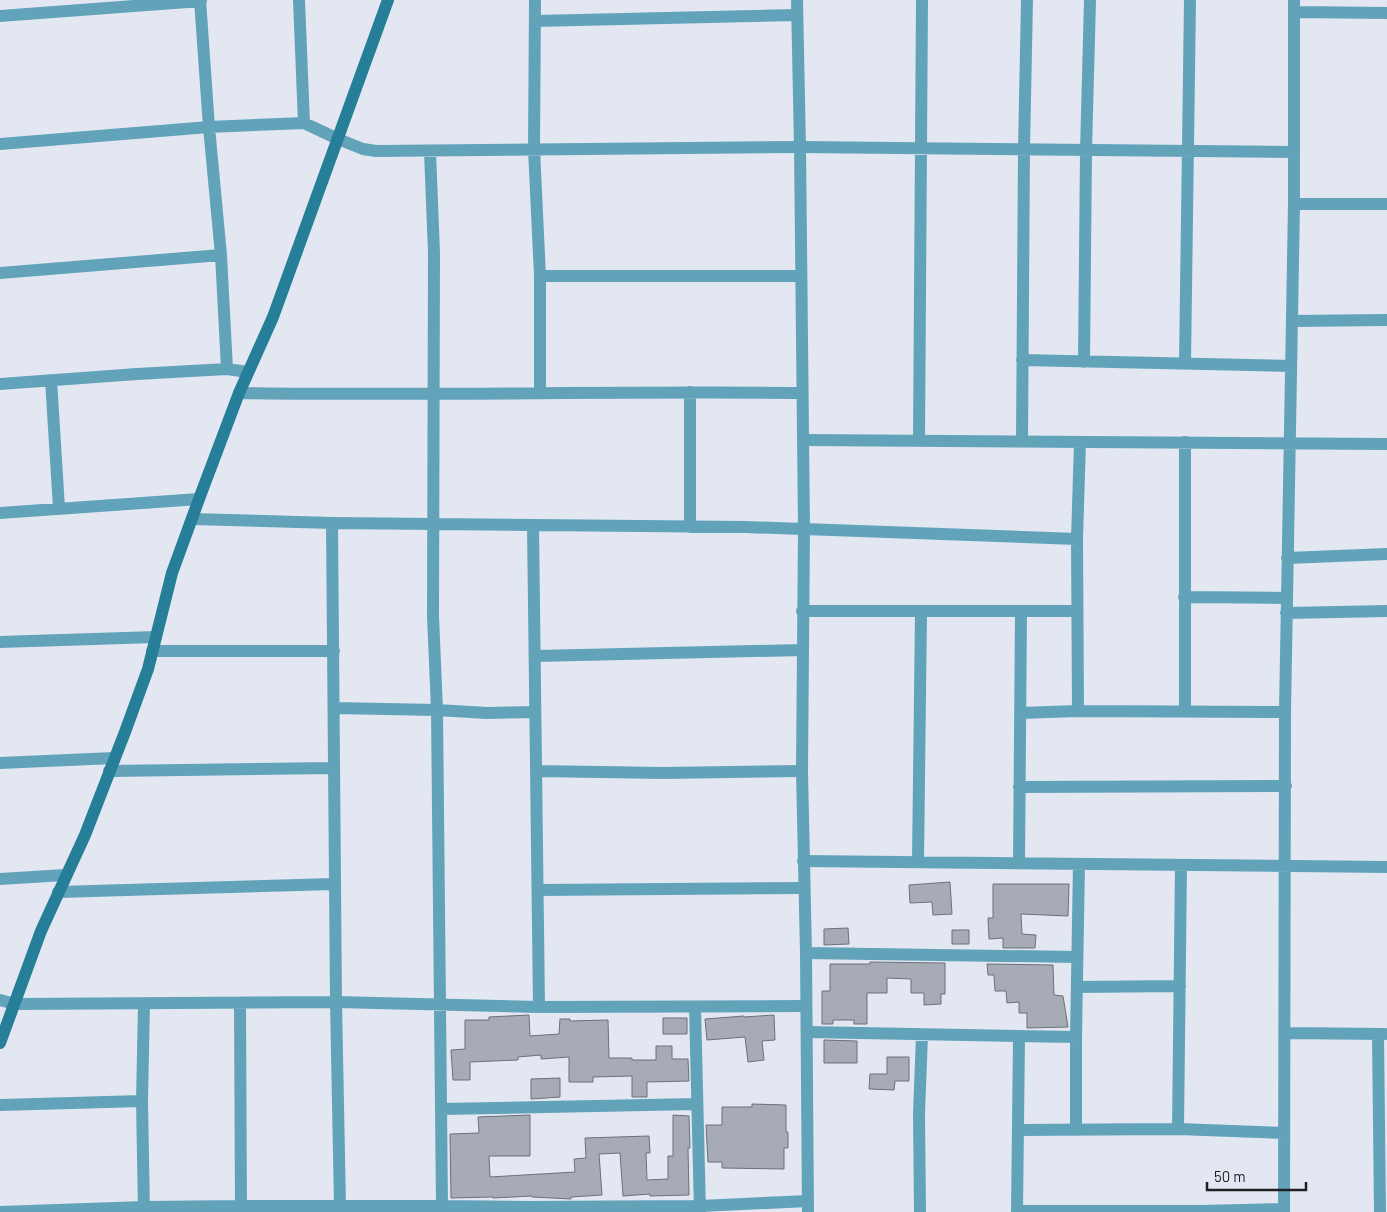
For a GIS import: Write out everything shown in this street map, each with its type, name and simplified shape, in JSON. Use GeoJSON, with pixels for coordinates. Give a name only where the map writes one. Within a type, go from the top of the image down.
{"type":"FeatureCollection","features":[{"type":"Feature","properties":{"kind":"main road"},"geometry":{"type":"LineString","coordinates":[[0,1043],[41,931],[65,875],[85,835],[148,669],[172,573],[239,393],[273,317],[388,0]]}},
{"type":"Feature","properties":{"kind":"street"},"geometry":{"type":"LineString","coordinates":[[298,0],[304,123]]}},
{"type":"Feature","properties":{"kind":"street"},"geometry":{"type":"LineString","coordinates":[[536,0],[534,149],[540,276],[540,393]]}},
{"type":"Feature","properties":{"kind":"street"},"geometry":{"type":"LineString","coordinates":[[0,1212],[340,1206],[428,1209],[442,1206],[700,1209],[808,1206],[802,771],[804,530],[800,147],[796,0]]}},
{"type":"Feature","properties":{"kind":"street"},"geometry":{"type":"LineString","coordinates":[[919,441],[922,0]]}},
{"type":"Feature","properties":{"kind":"street"},"geometry":{"type":"LineString","coordinates":[[1022,441],[1027,0]]}},
{"type":"Feature","properties":{"kind":"street"},"geometry":{"type":"LineString","coordinates":[[1084,362],[1090,0]]}},
{"type":"Feature","properties":{"kind":"street"},"geometry":{"type":"LineString","coordinates":[[1185,363],[1190,0]]}},
{"type":"Feature","properties":{"kind":"street"},"geometry":{"type":"LineString","coordinates":[[0,16],[200,1],[221,254],[227,370]]}},
{"type":"Feature","properties":{"kind":"street"},"geometry":{"type":"LineString","coordinates":[[1019,1037],[1017,1211],[1284,1211],[1285,712],[1288,443],[1294,204],[1294,6],[1387,13]]}},
{"type":"Feature","properties":{"kind":"street"},"geometry":{"type":"LineString","coordinates":[[535,21],[797,15]]}},
{"type":"Feature","properties":{"kind":"street"},"geometry":{"type":"LineString","coordinates":[[0,144],[209,127],[304,123],[338,140],[363,149],[376,151],[430,152],[534,149],[800,147],[1293,152]]}},
{"type":"Feature","properties":{"kind":"street"},"geometry":{"type":"LineString","coordinates":[[430,152],[434,253],[433,616],[437,710],[442,1206]]}},
{"type":"Feature","properties":{"kind":"street"},"geometry":{"type":"LineString","coordinates":[[1294,204],[1387,204]]}},
{"type":"Feature","properties":{"kind":"street"},"geometry":{"type":"LineString","coordinates":[[0,273],[221,254]]}},
{"type":"Feature","properties":{"kind":"street"},"geometry":{"type":"LineString","coordinates":[[540,276],[801,276]]}},
{"type":"Feature","properties":{"kind":"street"},"geometry":{"type":"LineString","coordinates":[[1292,321],[1387,320]]}},
{"type":"Feature","properties":{"kind":"street"},"geometry":{"type":"LineString","coordinates":[[1022,360],[1291,366]]}},
{"type":"Feature","properties":{"kind":"street"},"geometry":{"type":"LineString","coordinates":[[0,384],[227,370],[248,372]]}},
{"type":"Feature","properties":{"kind":"street"},"geometry":{"type":"LineString","coordinates":[[51,380],[59,508]]}},
{"type":"Feature","properties":{"kind":"street"},"geometry":{"type":"LineString","coordinates":[[690,392],[690,527]]}},
{"type":"Feature","properties":{"kind":"street"},"geometry":{"type":"LineString","coordinates":[[239,393],[802,393]]}},
{"type":"Feature","properties":{"kind":"street"},"geometry":{"type":"LineString","coordinates":[[803,440],[1387,444]]}},
{"type":"Feature","properties":{"kind":"street"},"geometry":{"type":"LineString","coordinates":[[1078,711],[1077,540],[1080,442]]}},
{"type":"Feature","properties":{"kind":"street"},"geometry":{"type":"LineString","coordinates":[[1184,711],[1185,442]]}},
{"type":"Feature","properties":{"kind":"street"},"geometry":{"type":"LineString","coordinates":[[0,513],[199,499]]}},
{"type":"Feature","properties":{"kind":"street"},"geometry":{"type":"LineString","coordinates":[[192,518],[332,523],[690,527],[1077,540]]}},
{"type":"Feature","properties":{"kind":"street"},"geometry":{"type":"LineString","coordinates":[[332,523],[336,1002],[340,1206]]}},
{"type":"Feature","properties":{"kind":"street"},"geometry":{"type":"LineString","coordinates":[[533,525],[539,1007]]}},
{"type":"Feature","properties":{"kind":"street"},"geometry":{"type":"LineString","coordinates":[[1287,558],[1387,554]]}},
{"type":"Feature","properties":{"kind":"street"},"geometry":{"type":"LineString","coordinates":[[1184,597],[1287,598]]}},
{"type":"Feature","properties":{"kind":"street"},"geometry":{"type":"LineString","coordinates":[[802,611],[1077,611]]}},
{"type":"Feature","properties":{"kind":"street"},"geometry":{"type":"LineString","coordinates":[[1019,863],[1021,611]]}},
{"type":"Feature","properties":{"kind":"street"},"geometry":{"type":"LineString","coordinates":[[1286,613],[1387,611]]}},
{"type":"Feature","properties":{"kind":"street"},"geometry":{"type":"LineString","coordinates":[[918,862],[921,612]]}},
{"type":"Feature","properties":{"kind":"street"},"geometry":{"type":"LineString","coordinates":[[0,642],[156,637]]}},
{"type":"Feature","properties":{"kind":"street"},"geometry":{"type":"LineString","coordinates":[[536,656],[802,650]]}},
{"type":"Feature","properties":{"kind":"street"},"geometry":{"type":"LineString","coordinates":[[152,651],[334,651]]}},
{"type":"Feature","properties":{"kind":"street"},"geometry":{"type":"LineString","coordinates":[[334,708],[487,713],[535,712]]}},
{"type":"Feature","properties":{"kind":"street"},"geometry":{"type":"LineString","coordinates":[[1020,713],[1078,711],[1285,712]]}},
{"type":"Feature","properties":{"kind":"street"},"geometry":{"type":"LineString","coordinates":[[0,763],[114,758]]}},
{"type":"Feature","properties":{"kind":"street"},"geometry":{"type":"LineString","coordinates":[[109,771],[334,768]]}},
{"type":"Feature","properties":{"kind":"street"},"geometry":{"type":"LineString","coordinates":[[537,771],[663,773],[802,771]]}},
{"type":"Feature","properties":{"kind":"street"},"geometry":{"type":"LineString","coordinates":[[1019,787],[1286,786]]}},
{"type":"Feature","properties":{"kind":"street"},"geometry":{"type":"LineString","coordinates":[[803,860],[1387,867]]}},
{"type":"Feature","properties":{"kind":"street"},"geometry":{"type":"LineString","coordinates":[[1076,1130],[1079,864]]}},
{"type":"Feature","properties":{"kind":"street"},"geometry":{"type":"LineString","coordinates":[[1178,1129],[1182,865]]}},
{"type":"Feature","properties":{"kind":"street"},"geometry":{"type":"LineString","coordinates":[[0,879],[65,875]]}},
{"type":"Feature","properties":{"kind":"street"},"geometry":{"type":"LineString","coordinates":[[58,892],[335,884]]}},
{"type":"Feature","properties":{"kind":"street"},"geometry":{"type":"LineString","coordinates":[[538,890],[803,888]]}},
{"type":"Feature","properties":{"kind":"street"},"geometry":{"type":"LineString","coordinates":[[806,953],[1077,957]]}},
{"type":"Feature","properties":{"kind":"street"},"geometry":{"type":"LineString","coordinates":[[1077,987],[1180,986]]}},
{"type":"Feature","properties":{"kind":"street"},"geometry":{"type":"LineString","coordinates":[[0,1000],[15,1004],[336,1002],[539,1007],[806,1006]]}},
{"type":"Feature","properties":{"kind":"street"},"geometry":{"type":"LineString","coordinates":[[240,1003],[241,1209]]}},
{"type":"Feature","properties":{"kind":"street"},"geometry":{"type":"LineString","coordinates":[[144,1004],[142,1101],[144,1209]]}},
{"type":"Feature","properties":{"kind":"street"},"geometry":{"type":"LineString","coordinates":[[695,1007],[700,1209]]}},
{"type":"Feature","properties":{"kind":"street"},"geometry":{"type":"LineString","coordinates":[[807,1032],[1076,1037]]}},
{"type":"Feature","properties":{"kind":"street"},"geometry":{"type":"LineString","coordinates":[[1285,1033],[1383,1034],[1380,1212]]}},
{"type":"Feature","properties":{"kind":"street"},"geometry":{"type":"LineString","coordinates":[[920,1212],[919,1114],[922,1034]]}},
{"type":"Feature","properties":{"kind":"street"},"geometry":{"type":"LineString","coordinates":[[0,1105],[142,1101]]}},
{"type":"Feature","properties":{"kind":"street"},"geometry":{"type":"LineString","coordinates":[[441,1109],[696,1104]]}},
{"type":"Feature","properties":{"kind":"street"},"geometry":{"type":"LineString","coordinates":[[1018,1130],[1178,1129],[1284,1133]]}},
{"type":"Feature","properties":{"kind":"building"},"geometry":{"type":"Polygon","coordinates":[[[950,882],[952,914],[933,915],[932,902],[910,903],[909,885],[950,882]]]}},
{"type":"Feature","properties":{"kind":"building"},"geometry":{"type":"Polygon","coordinates":[[[993,884],[1069,884],[1068,916],[1021,914],[1022,934],[1036,935],[1035,948],[1003,948],[1003,938],[989,939],[988,918],[993,918],[993,884]]]}},
{"type":"Feature","properties":{"kind":"building"},"geometry":{"type":"Polygon","coordinates":[[[848,928],[849,944],[824,945],[824,929],[848,928]]]}},
{"type":"Feature","properties":{"kind":"building"},"geometry":{"type":"Polygon","coordinates":[[[952,930],[969,930],[969,944],[952,944],[952,930]]]}},
{"type":"Feature","properties":{"kind":"building"},"geometry":{"type":"Polygon","coordinates":[[[870,962],[945,963],[945,994],[941,994],[941,1004],[924,1005],[924,993],[911,993],[911,979],[887,978],[887,993],[867,993],[867,1024],[854,1024],[854,1020],[833,1020],[833,1024],[822,1024],[822,991],[830,991],[830,964],[870,964],[870,962]]]}},
{"type":"Feature","properties":{"kind":"building"},"geometry":{"type":"Polygon","coordinates":[[[987,964],[1053,965],[1054,995],[1063,996],[1068,1027],[1027,1028],[1027,1013],[1019,1013],[1019,1002],[1007,1003],[1006,991],[995,991],[994,975],[988,975],[987,964]]]}},
{"type":"Feature","properties":{"kind":"building"},"geometry":{"type":"Polygon","coordinates":[[[529,1015],[530,1036],[559,1034],[560,1019],[570,1019],[570,1021],[608,1020],[609,1058],[656,1060],[656,1046],[672,1046],[672,1059],[688,1059],[689,1081],[647,1082],[647,1097],[632,1097],[632,1076],[593,1077],[593,1082],[569,1082],[569,1057],[541,1059],[541,1055],[518,1057],[518,1060],[470,1062],[470,1080],[453,1080],[451,1050],[465,1049],[465,1020],[489,1020],[489,1017],[529,1015]]]}},
{"type":"Feature","properties":{"kind":"building"},"geometry":{"type":"Polygon","coordinates":[[[774,1015],[775,1040],[762,1041],[764,1060],[748,1062],[745,1037],[707,1040],[705,1019],[774,1015]]]}},
{"type":"Feature","properties":{"kind":"building"},"geometry":{"type":"Polygon","coordinates":[[[663,1018],[687,1018],[687,1034],[663,1034],[663,1018]]]}},
{"type":"Feature","properties":{"kind":"building"},"geometry":{"type":"Polygon","coordinates":[[[824,1040],[857,1041],[857,1063],[824,1063],[824,1040]]]}},
{"type":"Feature","properties":{"kind":"building"},"geometry":{"type":"Polygon","coordinates":[[[887,1057],[909,1057],[909,1081],[895,1081],[894,1090],[869,1089],[870,1074],[887,1074],[887,1057]]]}},
{"type":"Feature","properties":{"kind":"building"},"geometry":{"type":"Polygon","coordinates":[[[560,1078],[560,1097],[531,1099],[531,1079],[560,1078]]]}},
{"type":"Feature","properties":{"kind":"building"},"geometry":{"type":"Polygon","coordinates":[[[752,1104],[786,1105],[788,1148],[784,1148],[784,1169],[722,1168],[722,1162],[708,1162],[706,1125],[722,1125],[722,1107],[752,1107],[752,1104]]]}},
{"type":"Feature","properties":{"kind":"building"},"geometry":{"type":"Polygon","coordinates":[[[530,1115],[530,1156],[489,1156],[490,1177],[575,1172],[574,1159],[586,1158],[585,1138],[649,1136],[650,1153],[646,1153],[647,1180],[668,1179],[668,1156],[673,1156],[673,1115],[689,1116],[689,1195],[650,1196],[650,1194],[623,1196],[620,1153],[599,1154],[602,1195],[571,1197],[571,1199],[532,1196],[451,1198],[450,1134],[479,1133],[478,1117],[530,1115]]]}}]}
